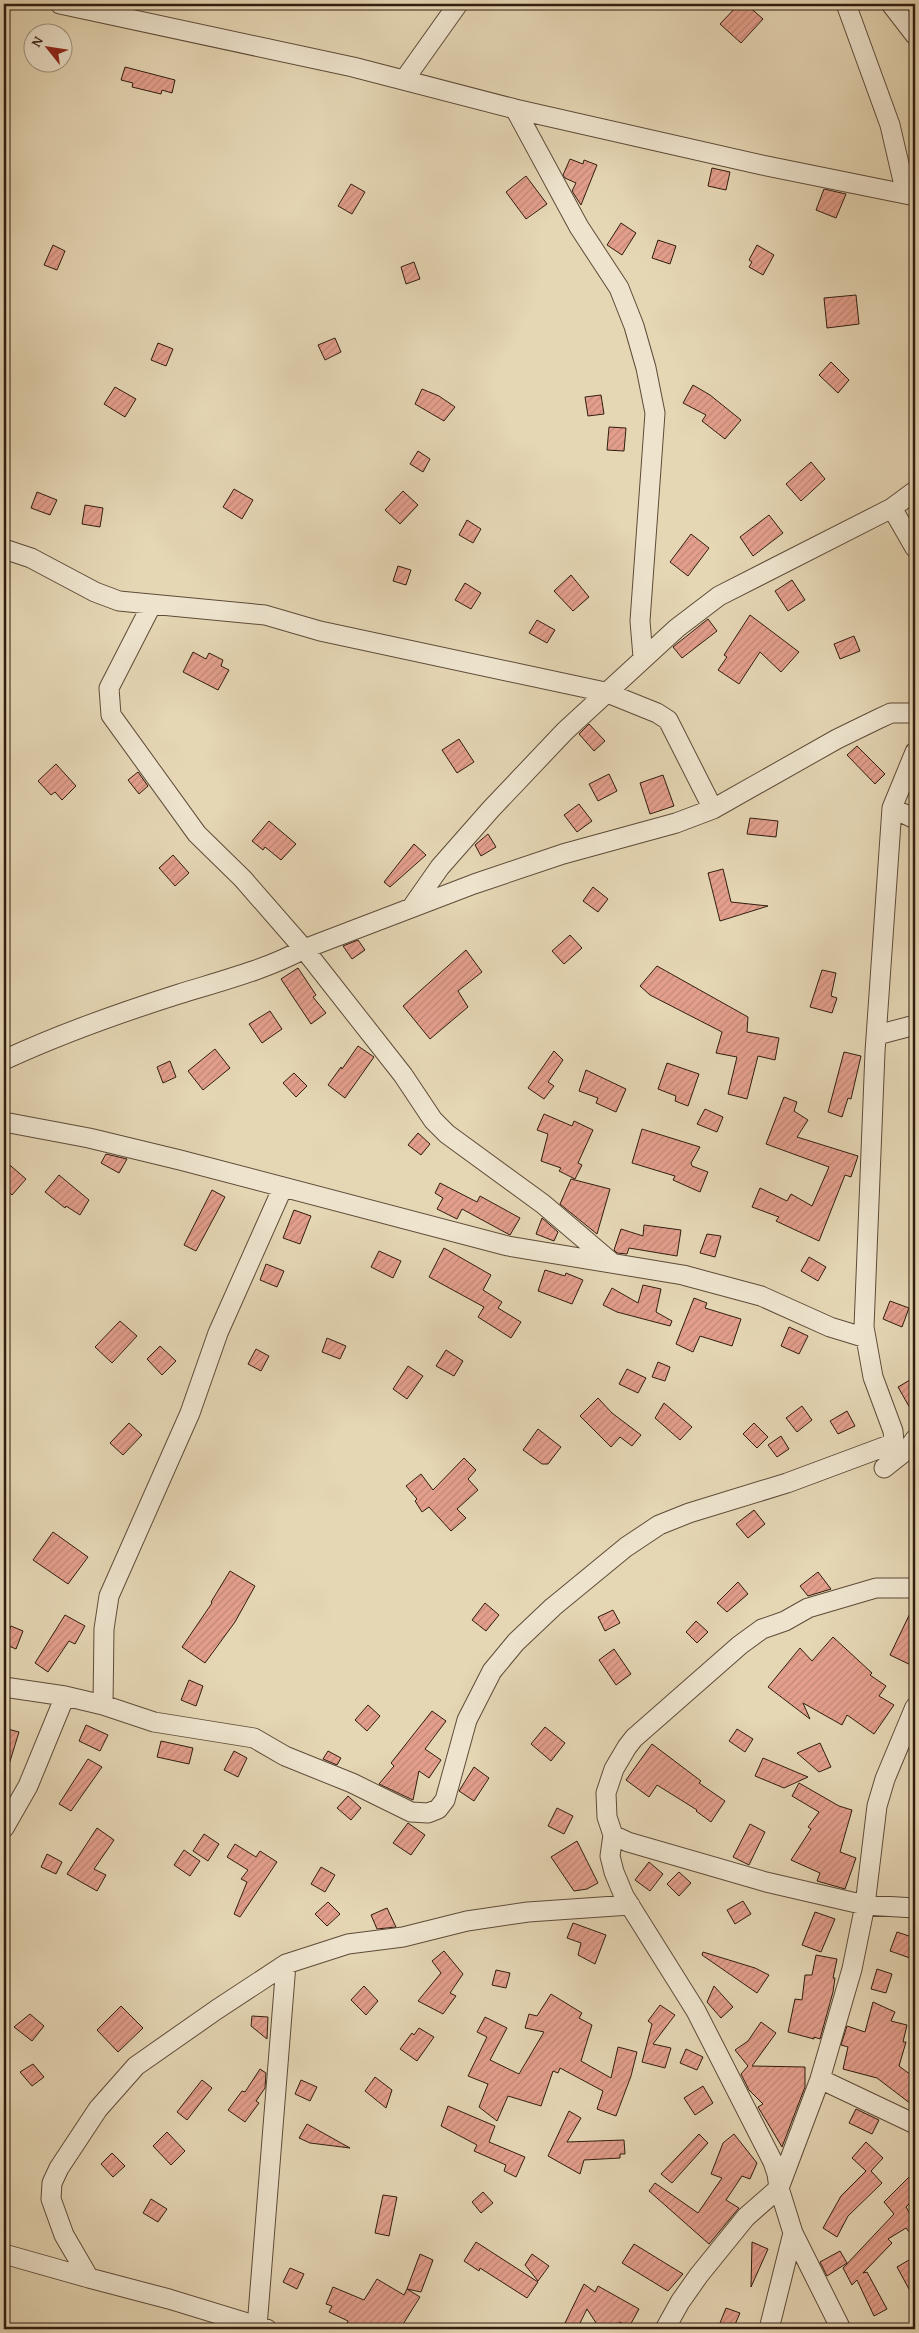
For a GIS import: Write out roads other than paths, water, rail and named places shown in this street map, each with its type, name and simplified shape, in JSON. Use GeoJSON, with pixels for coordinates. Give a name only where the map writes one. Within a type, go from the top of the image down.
{"type":"FeatureCollection","features":[{"type":"Feature","properties":{"kind":"street"},"geometry":{"type":"LineString","coordinates":[[60,4],[197,32],[404,80],[515,109],[762,165],[911,195],[890,125],[846,4]]}},
{"type":"Feature","properties":{"kind":"street"},"geometry":{"type":"LineString","coordinates":[[404,80],[458,4]]}},
{"type":"Feature","properties":{"kind":"street"},"geometry":{"type":"LineString","coordinates":[[891,4],[915,35]]}},
{"type":"Feature","properties":{"kind":"street"},"geometry":{"type":"LineString","coordinates":[[515,109],[580,227],[619,288],[634,326],[646,368],[655,413],[640,620],[644,657]]}},
{"type":"Feature","properties":{"kind":"street"},"geometry":{"type":"LineString","coordinates":[[412,907],[440,867],[491,809],[604,692],[676,628],[719,596],[892,508],[915,491]]}},
{"type":"Feature","properties":{"kind":"street"},"geometry":{"type":"LineString","coordinates":[[892,508],[915,548]]}},
{"type":"Feature","properties":{"kind":"street"},"geometry":{"type":"LineString","coordinates":[[4,549],[31,558],[95,592],[120,601],[151,606],[265,615],[320,631],[604,692],[657,712],[668,720],[713,809]]}},
{"type":"Feature","properties":{"kind":"street"},"geometry":{"type":"LineString","coordinates":[[151,606],[109,688],[111,715],[197,834],[243,879],[304,949],[403,1075],[433,1120],[447,1134],[543,1204],[612,1263]]}},
{"type":"Feature","properties":{"kind":"street"},"geometry":{"type":"LineString","coordinates":[[4,1060],[48,1040],[156,1002],[280,962],[304,949],[412,907],[563,854],[676,823],[713,809],[837,739],[878,719],[891,713],[915,713]]}},
{"type":"Feature","properties":{"kind":"street"},"geometry":{"type":"LineString","coordinates":[[4,1687],[103,1704],[154,1722],[254,1738],[285,1756],[352,1783],[411,1812],[428,1813],[438,1809],[445,1800],[467,1720],[492,1671],[516,1642],[553,1607],[626,1548],[659,1525],[689,1513],[787,1483],[894,1442],[893,1431],[873,1377],[864,1327],[877,1035],[892,808],[915,752]]}},
{"type":"Feature","properties":{"kind":"street"},"geometry":{"type":"LineString","coordinates":[[892,808],[915,819]]}},
{"type":"Feature","properties":{"kind":"street"},"geometry":{"type":"LineString","coordinates":[[877,1035],[915,1025]]}},
{"type":"Feature","properties":{"kind":"street"},"geometry":{"type":"LineString","coordinates":[[4,1122],[89,1138],[508,1246],[683,1275],[761,1296],[830,1327],[866,1338]]}},
{"type":"Feature","properties":{"kind":"street"},"geometry":{"type":"LineString","coordinates":[[103,1704],[103,1646],[109,1596],[190,1413],[218,1333],[283,1187]]}},
{"type":"Feature","properties":{"kind":"street"},"geometry":{"type":"LineString","coordinates":[[884,1468],[908,1449],[915,1439]]}},
{"type":"Feature","properties":{"kind":"street"},"geometry":{"type":"LineString","coordinates":[[841,2329],[793,2233],[779,2188],[778,2174],[773,2162],[696,2011],[630,1905],[614,1872],[610,1856],[613,1835],[607,1817],[606,1793],[614,1769],[626,1747],[740,1646],[762,1629],[785,1621],[808,1608],[876,1588],[915,1588]]}},
{"type":"Feature","properties":{"kind":"street"},"geometry":{"type":"LineString","coordinates":[[4,1828],[28,1786],[65,1696]]}},
{"type":"Feature","properties":{"kind":"street"},"geometry":{"type":"LineString","coordinates":[[665,2329],[680,2302],[746,2217],[779,2188],[820,2079],[852,1969],[865,1905],[877,1806],[885,1779],[914,1712]]}},
{"type":"Feature","properties":{"kind":"street"},"geometry":{"type":"LineString","coordinates":[[613,1835],[628,1842],[766,1882],[865,1905],[915,1908]]}},
{"type":"Feature","properties":{"kind":"street"},"geometry":{"type":"LineString","coordinates":[[89,2278],[64,2235],[51,2199],[52,2183],[70,2150],[98,2108],[136,2066],[286,1964],[348,1944],[403,1937],[467,1921],[528,1912],[630,1905]]}},
{"type":"Feature","properties":{"kind":"street"},"geometry":{"type":"LineString","coordinates":[[4,2254],[169,2299],[262,2328],[286,1964]]}},
{"type":"Feature","properties":{"kind":"street"},"geometry":{"type":"LineString","coordinates":[[820,2079],[915,2124]]}},
{"type":"Feature","properties":{"kind":"street"},"geometry":{"type":"LineString","coordinates":[[769,2329],[793,2233]]}}]}
